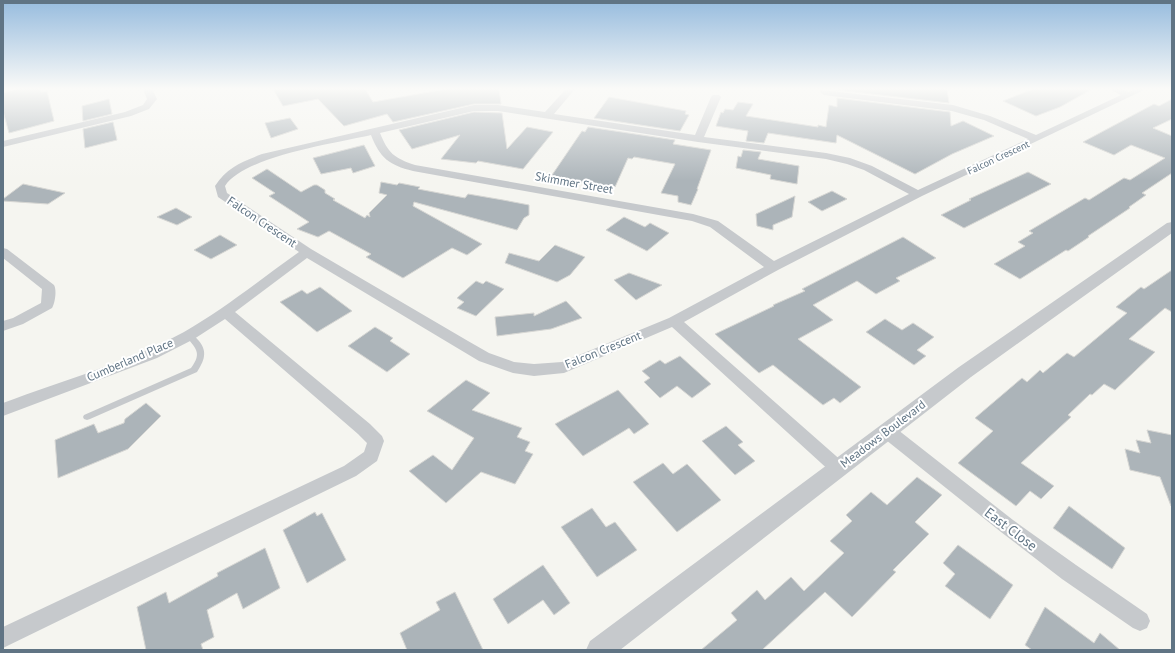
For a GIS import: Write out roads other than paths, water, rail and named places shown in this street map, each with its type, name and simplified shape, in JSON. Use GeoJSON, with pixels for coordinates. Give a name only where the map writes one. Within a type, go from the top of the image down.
{"type":"FeatureCollection","features":[{"type":"Feature","properties":{"kind":"street"},"geometry":{"type":"LineString","coordinates":[[3,144],[105,119]]}},
{"type":"Feature","properties":{"kind":"street","name":"Falcon Crescent"},"geometry":{"type":"LineString","coordinates":[[425,119],[266,156],[236,169],[220,186],[222,195],[307,252],[484,357],[513,367],[534,370],[564,367],[674,321],[773,267],[918,194],[1078,119]]}},
{"type":"Feature","properties":{"kind":"street","name":"Falcon Crescent"},"geometry":{"type":"LineString","coordinates":[[576,119],[698,139],[826,156],[850,161],[868,168],[918,194]]}},
{"type":"Feature","properties":{"kind":"street"},"geometry":{"type":"LineString","coordinates":[[698,139],[706,119]]}},
{"type":"Feature","properties":{"kind":"street"},"geometry":{"type":"LineString","coordinates":[[990,119],[1037,139]]}},
{"type":"Feature","properties":{"kind":"street","name":"Skimmer Street"},"geometry":{"type":"LineString","coordinates":[[375,131],[385,154],[395,162],[413,168],[693,218],[714,224],[773,267]]}},
{"type":"Feature","properties":{"kind":"street","name":"Meadows Boulevard"},"geometry":{"type":"LineString","coordinates":[[599,650],[965,372],[1172,226]]}},
{"type":"Feature","properties":{"kind":"street"},"geometry":{"type":"LineString","coordinates":[[3,252],[49,288],[47,305],[18,321],[3,326]]}},
{"type":"Feature","properties":{"kind":"street","name":"Cumberland Place"},"geometry":{"type":"LineString","coordinates":[[3,410],[152,354],[188,335],[226,312],[307,252]]}},
{"type":"Feature","properties":{"kind":"street"},"geometry":{"type":"LineString","coordinates":[[3,638],[350,470],[371,456],[376,441],[364,429],[226,312]]}},
{"type":"Feature","properties":{"kind":"street"},"geometry":{"type":"LineString","coordinates":[[674,321],[838,468]]}},
{"type":"Feature","properties":{"kind":"street","name":"East Close"},"geometry":{"type":"LineString","coordinates":[[887,431],[1068,572],[1140,621]]}},
{"type":"Feature","properties":{"kind":"lane"},"geometry":{"type":"LineString","coordinates":[[86,417],[194,370],[200,363],[202,350],[199,344],[188,335]]}}]}
